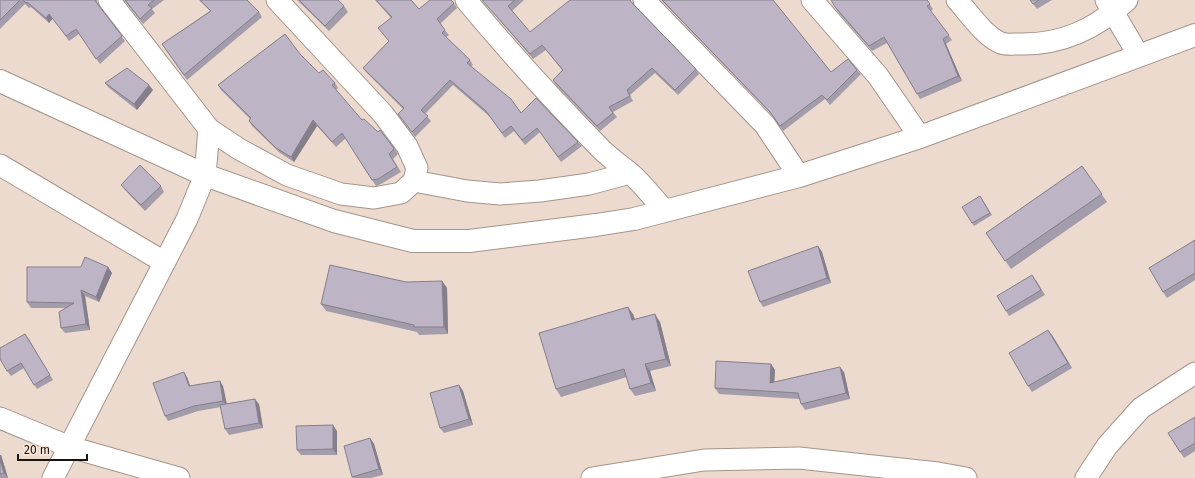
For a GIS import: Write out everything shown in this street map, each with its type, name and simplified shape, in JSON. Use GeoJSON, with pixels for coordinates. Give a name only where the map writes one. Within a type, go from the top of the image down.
{"type":"FeatureCollection","features":[{"type":"Feature","properties":{"kind":"street"},"geometry":{"type":"LineString","coordinates":[[108,0],[210,129],[239,149],[287,174],[340,194],[374,198],[401,193],[414,181],[417,168],[407,146],[383,114],[277,0]]}},
{"type":"Feature","properties":{"kind":"street"},"geometry":{"type":"LineString","coordinates":[[466,0],[517,60],[565,112],[609,157],[630,173],[665,211]]}},
{"type":"Feature","properties":{"kind":"street"},"geometry":{"type":"LineString","coordinates":[[644,0],[765,125],[799,176]]}},
{"type":"Feature","properties":{"kind":"street"},"geometry":{"type":"LineString","coordinates":[[812,0],[878,76],[920,137]]}},
{"type":"Feature","properties":{"kind":"street"},"geometry":{"type":"LineString","coordinates":[[957,0],[986,33],[1002,43],[1028,44],[1068,38],[1092,27],[1116,4],[1139,56]]}},
{"type":"Feature","properties":{"kind":"street"},"geometry":{"type":"LineString","coordinates":[[0,81],[205,175],[334,221],[412,241],[477,240],[634,219],[799,176],[920,137],[1195,35]]}},
{"type":"Feature","properties":{"kind":"street"},"geometry":{"type":"LineString","coordinates":[[54,478],[187,219],[205,175],[210,129]]}},
{"type":"Feature","properties":{"kind":"street"},"geometry":{"type":"LineString","coordinates":[[589,184],[609,157]]}},
{"type":"Feature","properties":{"kind":"street"},"geometry":{"type":"LineString","coordinates":[[0,165],[164,262]]}},
{"type":"Feature","properties":{"kind":"street"},"geometry":{"type":"LineString","coordinates":[[414,181],[467,191],[500,194],[540,191],[589,184],[630,173]]}},
{"type":"Feature","properties":{"kind":"street"},"geometry":{"type":"LineString","coordinates":[[1086,478],[1107,446],[1141,408],[1195,373]]}},
{"type":"Feature","properties":{"kind":"street"},"geometry":{"type":"LineString","coordinates":[[0,418],[70,447],[179,478]]}},
{"type":"Feature","properties":{"kind":"street"},"geometry":{"type":"LineString","coordinates":[[592,478],[704,460],[799,458],[938,473],[966,478]]}},
{"type":"Feature","properties":{"kind":"building"},"geometry":{"type":"Polygon","coordinates":[[[0,0],[20,0],[0,20],[0,0]]]}},
{"type":"Feature","properties":{"kind":"building"},"geometry":{"type":"Polygon","coordinates":[[[23,0],[95,0],[122,36],[96,59],[76,29],[66,36],[49,14],[46,18],[23,0]]]}},
{"type":"Feature","properties":{"kind":"building"},"geometry":{"type":"Polygon","coordinates":[[[125,0],[154,0],[148,5],[152,8],[140,19],[125,0]]]}},
{"type":"Feature","properties":{"kind":"building"},"geometry":{"type":"Polygon","coordinates":[[[200,0],[247,0],[259,12],[184,75],[162,44],[211,11],[200,0]]]}},
{"type":"Feature","properties":{"kind":"building"},"geometry":{"type":"Polygon","coordinates":[[[299,0],[338,0],[344,6],[325,26],[299,0]]]}},
{"type":"Feature","properties":{"kind":"building"},"geometry":{"type":"Polygon","coordinates":[[[376,0],[411,0],[419,9],[430,0],[451,0],[454,3],[437,19],[445,30],[442,33],[470,60],[467,63],[511,99],[521,113],[536,98],[578,142],[558,157],[537,128],[522,140],[511,126],[502,133],[486,111],[450,80],[421,110],[428,116],[412,132],[398,114],[404,108],[363,68],[389,41],[378,28],[392,17],[376,0]]]}},
{"type":"Feature","properties":{"kind":"building"},"geometry":{"type":"Polygon","coordinates":[[[482,0],[515,0],[508,6],[530,32],[570,0],[630,0],[696,69],[675,90],[652,68],[627,90],[630,96],[609,107],[613,113],[597,126],[553,80],[563,70],[542,45],[530,54],[482,0]]]}},
{"type":"Feature","properties":{"kind":"building"},"geometry":{"type":"Polygon","coordinates":[[[662,0],[773,0],[831,72],[848,59],[857,70],[827,100],[822,95],[780,126],[770,112],[662,0]]]}},
{"type":"Feature","properties":{"kind":"building"},"geometry":{"type":"Polygon","coordinates":[[[831,0],[927,0],[930,4],[927,6],[949,35],[943,39],[958,76],[917,94],[884,37],[869,46],[835,7],[831,0]]]}},
{"type":"Feature","properties":{"kind":"building"},"geometry":{"type":"Polygon","coordinates":[[[1030,0],[1039,0],[1033,4],[1030,0]]]}},
{"type":"Feature","properties":{"kind":"building"},"geometry":{"type":"Polygon","coordinates":[[[285,34],[300,54],[319,73],[323,70],[335,83],[332,85],[362,120],[364,119],[378,132],[380,130],[394,149],[389,154],[397,167],[378,179],[372,180],[342,133],[332,142],[313,120],[291,157],[276,148],[249,121],[251,118],[218,85],[285,34]]]}},
{"type":"Feature","properties":{"kind":"building"},"geometry":{"type":"Polygon","coordinates":[[[127,68],[149,85],[134,104],[105,83],[127,68]]]}},
{"type":"Feature","properties":{"kind":"building"},"geometry":{"type":"Polygon","coordinates":[[[140,165],[161,186],[141,205],[121,185],[140,165]]]}},
{"type":"Feature","properties":{"kind":"building"},"geometry":{"type":"Polygon","coordinates":[[[1082,166],[1102,194],[1005,261],[986,233],[1082,166]]]}},
{"type":"Feature","properties":{"kind":"building"},"geometry":{"type":"Polygon","coordinates":[[[980,196],[990,213],[972,223],[962,207],[980,196]]]}},
{"type":"Feature","properties":{"kind":"building"},"geometry":{"type":"Polygon","coordinates":[[[1195,240],[1195,273],[1163,292],[1149,268],[1195,240]]]}},
{"type":"Feature","properties":{"kind":"building"},"geometry":{"type":"Polygon","coordinates":[[[818,246],[827,278],[760,302],[748,271],[818,246]]]}},
{"type":"Feature","properties":{"kind":"building"},"geometry":{"type":"Polygon","coordinates":[[[85,257],[108,267],[96,297],[81,290],[86,324],[61,328],[59,312],[74,303],[27,302],[27,267],[81,267],[85,257]]]}},
{"type":"Feature","properties":{"kind":"building"},"geometry":{"type":"Polygon","coordinates":[[[330,265],[406,282],[442,281],[444,327],[414,327],[414,325],[321,304],[330,265]]]}},
{"type":"Feature","properties":{"kind":"building"},"geometry":{"type":"Polygon","coordinates":[[[1032,275],[1041,290],[1006,311],[997,296],[1032,275]]]}},
{"type":"Feature","properties":{"kind":"building"},"geometry":{"type":"Polygon","coordinates":[[[628,307],[632,320],[655,314],[666,359],[645,364],[651,383],[630,389],[624,369],[556,389],[539,333],[628,307]]]}},
{"type":"Feature","properties":{"kind":"building"},"geometry":{"type":"Polygon","coordinates":[[[1048,330],[1068,363],[1028,386],[1009,353],[1048,330]]]}},
{"type":"Feature","properties":{"kind":"building"},"geometry":{"type":"Polygon","coordinates":[[[25,334],[50,375],[34,385],[21,363],[7,371],[0,359],[0,348],[25,334]]]}},
{"type":"Feature","properties":{"kind":"building"},"geometry":{"type":"Polygon","coordinates":[[[716,361],[771,364],[770,383],[840,367],[846,393],[801,404],[798,393],[715,388],[716,361]]]}},
{"type":"Feature","properties":{"kind":"building"},"geometry":{"type":"Polygon","coordinates":[[[184,372],[189,386],[220,381],[223,401],[194,406],[165,416],[153,383],[184,372]]]}},
{"type":"Feature","properties":{"kind":"building"},"geometry":{"type":"Polygon","coordinates":[[[459,385],[469,419],[440,428],[430,393],[459,385]]]}},
{"type":"Feature","properties":{"kind":"building"},"geometry":{"type":"Polygon","coordinates":[[[255,399],[259,423],[225,429],[220,405],[255,399]]]}},
{"type":"Feature","properties":{"kind":"building"},"geometry":{"type":"Polygon","coordinates":[[[1195,417],[1195,443],[1180,452],[1168,433],[1195,417]]]}},
{"type":"Feature","properties":{"kind":"building"},"geometry":{"type":"Polygon","coordinates":[[[333,425],[333,449],[297,450],[296,426],[333,425]]]}},
{"type":"Feature","properties":{"kind":"building"},"geometry":{"type":"Polygon","coordinates":[[[370,438],[379,469],[352,477],[344,446],[370,438]]]}},
{"type":"Feature","properties":{"kind":"building"},"geometry":{"type":"Polygon","coordinates":[[[0,460],[4,473],[0,474],[0,460]]]}}]}
